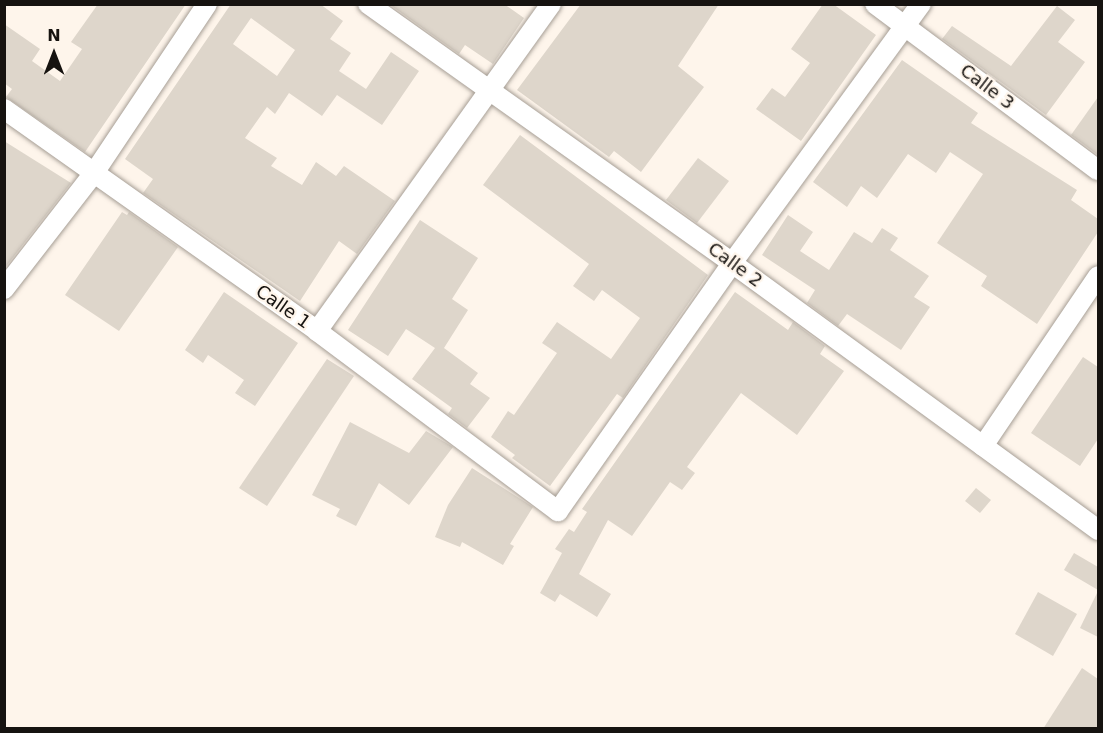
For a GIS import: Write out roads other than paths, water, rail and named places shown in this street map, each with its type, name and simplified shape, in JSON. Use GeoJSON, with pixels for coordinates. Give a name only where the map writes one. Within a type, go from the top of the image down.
{"type":"FeatureCollection","features":[{"type":"Feature","properties":{"kind":"street"},"geometry":{"type":"LineString","coordinates":[[4,289],[94,172],[207,4]]}},
{"type":"Feature","properties":{"kind":"street","name":"Calle 2"},"geometry":{"type":"LineString","coordinates":[[368,4],[488,92],[732,263],[1098,530]]}},
{"type":"Feature","properties":{"kind":"street"},"geometry":{"type":"LineString","coordinates":[[317,331],[550,4]]}},
{"type":"Feature","properties":{"kind":"street","name":"Calle 3"},"geometry":{"type":"LineString","coordinates":[[875,4],[1098,170]]}},
{"type":"Feature","properties":{"kind":"street"},"geometry":{"type":"LineString","coordinates":[[732,263],[921,4]]}},
{"type":"Feature","properties":{"kind":"street","name":"Calle 1"},"geometry":{"type":"LineString","coordinates":[[4,109],[317,331],[558,511],[732,263]]}},
{"type":"Feature","properties":{"kind":"street"},"geometry":{"type":"LineString","coordinates":[[982,446],[1098,276]]}}]}
